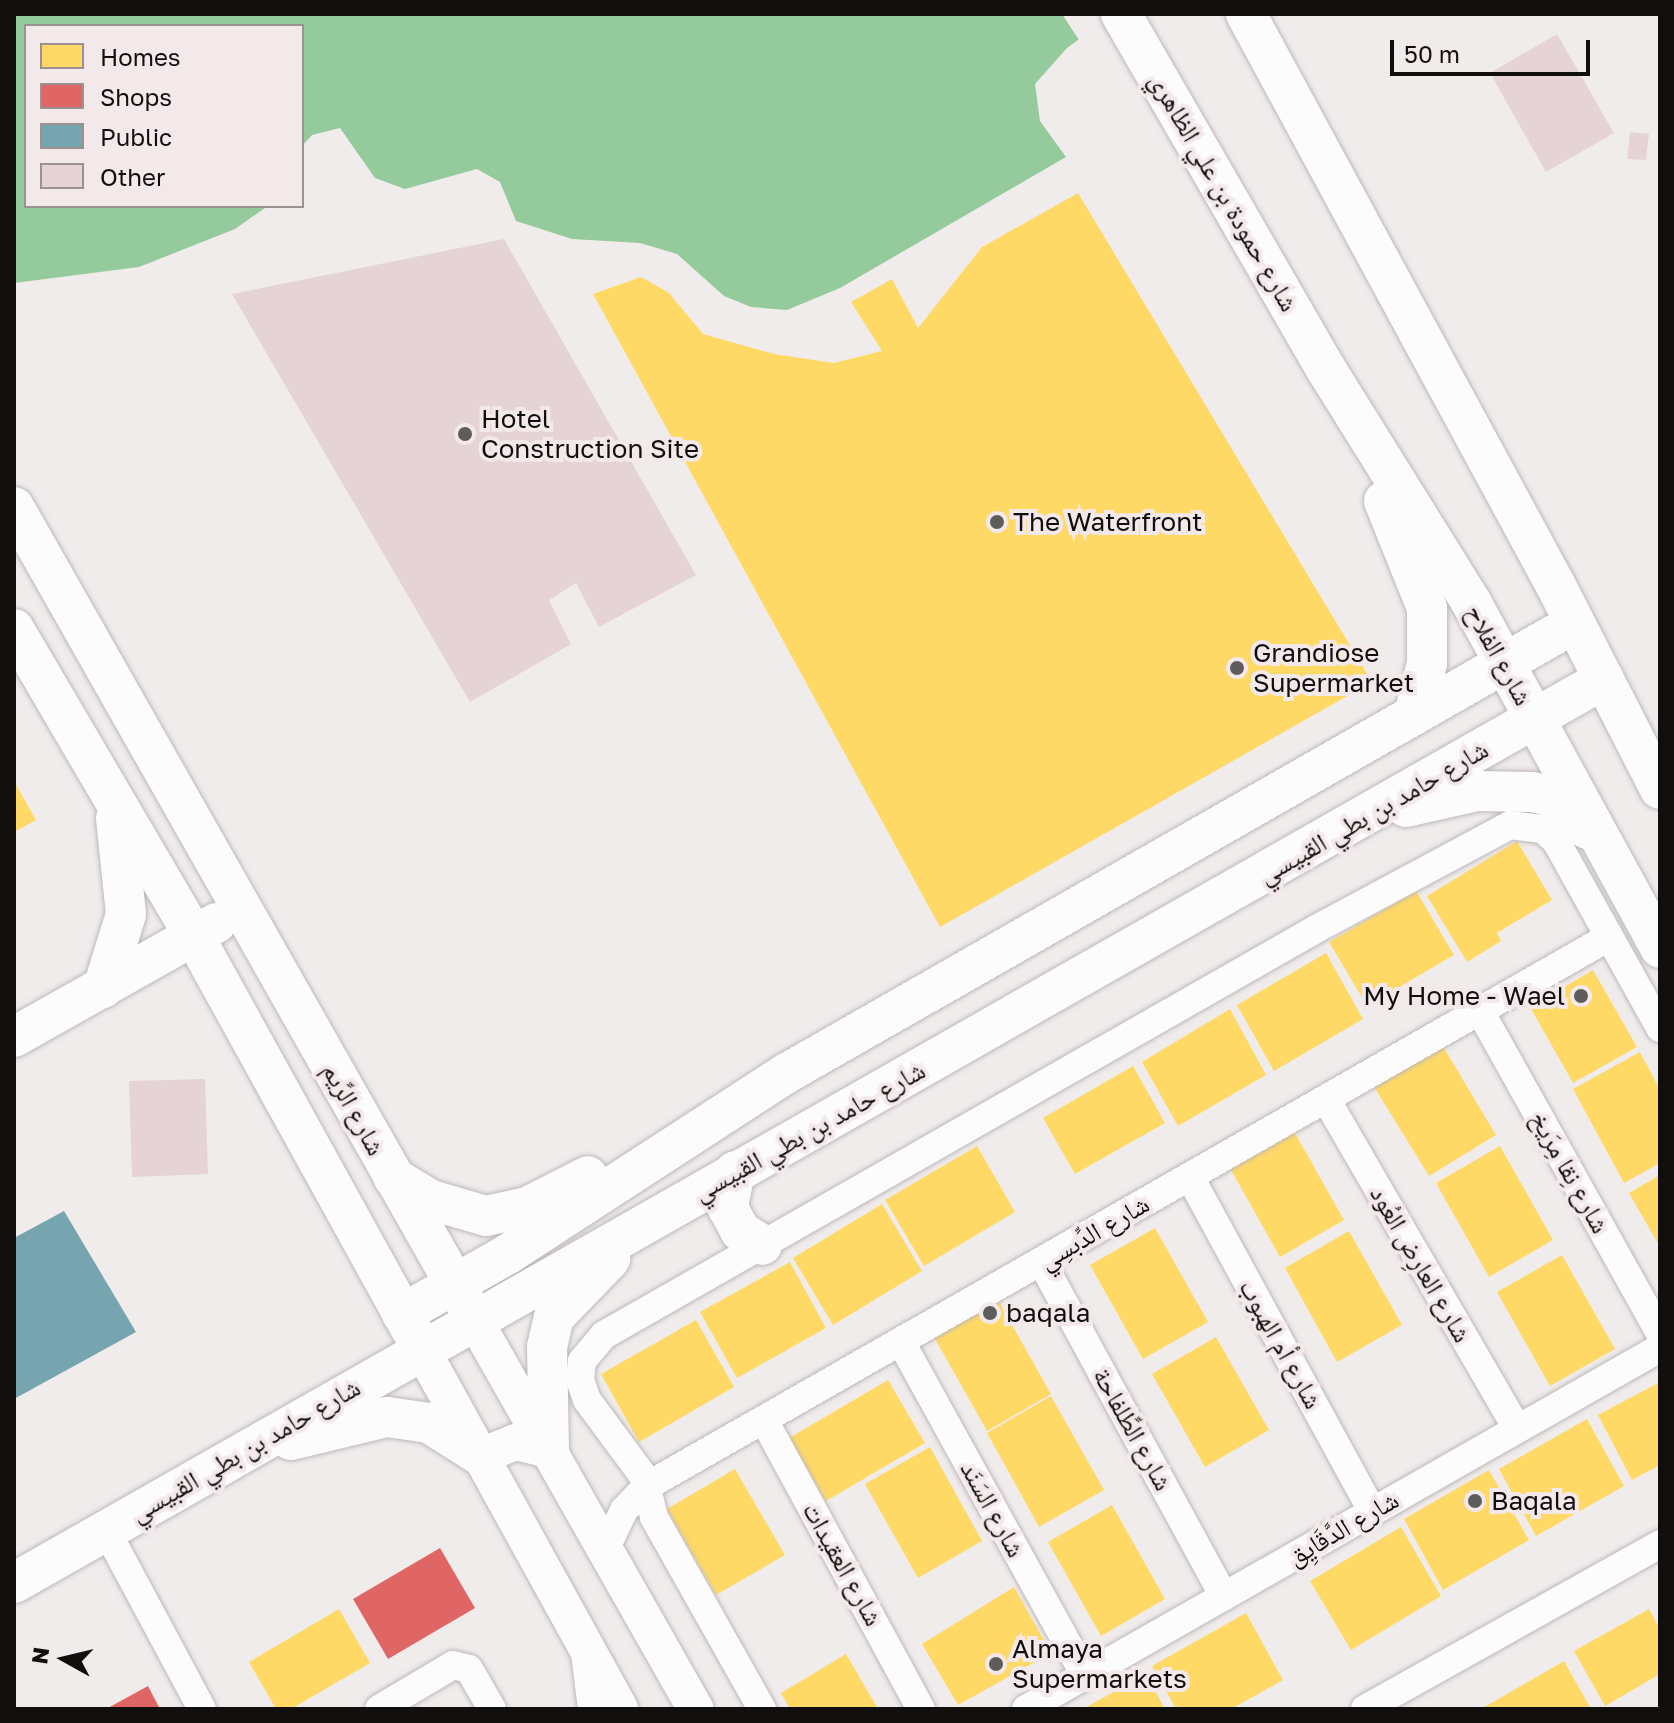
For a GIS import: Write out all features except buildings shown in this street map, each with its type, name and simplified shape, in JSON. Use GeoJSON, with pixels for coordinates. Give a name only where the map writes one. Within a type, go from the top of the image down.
{"type":"FeatureCollection","features":[{"type":"Feature","properties":{"kind":"main road","name":"شارع حمودة بن علي الظاهري"},"geometry":{"type":"LineString","coordinates":[[1121,14],[1326,369]]}},
{"type":"Feature","properties":{"kind":"main road"},"geometry":{"type":"LineString","coordinates":[[1246,14],[1417,326],[1660,789]]}},
{"type":"Feature","properties":{"kind":"main road","name":"شارع الفلاح"},"geometry":{"type":"LineString","coordinates":[[1326,369],[1504,662],[1660,948]]}},
{"type":"Feature","properties":{"kind":"main road"},"geometry":{"type":"LineString","coordinates":[[1326,369],[1422,586],[1429,638],[1414,715]]}},
{"type":"Feature","properties":{"kind":"main road","name":"شارع الرِّيم"},"geometry":{"type":"LineString","coordinates":[[14,507],[474,1319]]}},
{"type":"Feature","properties":{"kind":"main road","name":"شارع حامد بن بطي القبيسي"},"geometry":{"type":"LineString","coordinates":[[402,1314],[787,1073],[1575,623]]}},
{"type":"Feature","properties":{"kind":"main road"},"geometry":{"type":"LineString","coordinates":[[14,629],[194,936],[421,1348]]}},
{"type":"Feature","properties":{"kind":"main road","name":"شارع حامد بن بطي القبيسي"},"geometry":{"type":"LineString","coordinates":[[14,1583],[421,1348],[1371,816],[1604,679]]}},
{"type":"Feature","properties":{"kind":"main road"},"geometry":{"type":"LineString","coordinates":[[1371,816],[1477,791],[1532,792],[1549,796],[1602,843]]}},
{"type":"Feature","properties":{"kind":"main road"},"geometry":{"type":"LineString","coordinates":[[103,988],[123,933],[127,891],[111,792]]}},
{"type":"Feature","properties":{"kind":"main road"},"geometry":{"type":"LineString","coordinates":[[14,1037],[241,908]]}},
{"type":"Feature","properties":{"kind":"main road"},"geometry":{"type":"LineString","coordinates":[[393,1177],[431,1200],[486,1216],[527,1207],[787,1073]]}},
{"type":"Feature","properties":{"kind":"main road"},"geometry":{"type":"LineString","coordinates":[[735,1171],[728,1208],[740,1231],[762,1245]]}},
{"type":"Feature","properties":{"kind":"main road"},"geometry":{"type":"LineString","coordinates":[[549,1450],[547,1347],[554,1317],[602,1271],[616,1241]]}},
{"type":"Feature","properties":{"kind":"main road"},"geometry":{"type":"LineString","coordinates":[[230,1459],[356,1421],[387,1417],[429,1423],[481,1456]]}},
{"type":"Feature","properties":{"kind":"street"},"geometry":{"type":"LineString","coordinates":[[762,1709],[654,1517],[647,1486],[587,1400],[580,1380],[582,1361],[604,1335],[1494,830],[1527,825],[1543,829],[1556,841],[1660,1028]]}},
{"type":"Feature","properties":{"kind":"street","name":"شارع الدِّبسِي"},"geometry":{"type":"LineString","coordinates":[[604,1552],[624,1510],[647,1486],[1609,937]]}},
{"type":"Feature","properties":{"kind":"street","name":"شارع نِقا مِرَيخ"},"geometry":{"type":"LineString","coordinates":[[1480,1011],[1660,1333]]}},
{"type":"Feature","properties":{"kind":"street","name":"شارع العارِض العُود"},"geometry":{"type":"LineString","coordinates":[[1326,1099],[1517,1429]]}},
{"type":"Feature","properties":{"kind":"street","name":"شارع أم الهبوب"},"geometry":{"type":"LineString","coordinates":[[1190,1177],[1373,1512]]}},
{"type":"Feature","properties":{"kind":"street","name":"شارع الطِّلفاحة"},"geometry":{"type":"LineString","coordinates":[[1041,1261],[1224,1596]]}},
{"type":"Feature","properties":{"kind":"street","name":"شارع الرِّيم"},"geometry":{"type":"LineString","coordinates":[[474,1319],[696,1709]]}},
{"type":"Feature","properties":{"kind":"street","name":"شارع السَنَد"},"geometry":{"type":"LineString","coordinates":[[901,1342],[1085,1675]]}},
{"type":"Feature","properties":{"kind":"street"},"geometry":{"type":"LineString","coordinates":[[421,1348],[620,1709]]}},
{"type":"Feature","properties":{"kind":"street","name":"شارع الدَّقَايِق"},"geometry":{"type":"LineString","coordinates":[[1026,1709],[1660,1348]]}},
{"type":"Feature","properties":{"kind":"street","name":"شارع العقيدات"},"geometry":{"type":"LineString","coordinates":[[764,1420],[921,1709]]}},
{"type":"Feature","properties":{"kind":"street"},"geometry":{"type":"LineString","coordinates":[[481,1456],[515,1442],[549,1450]]}},
{"type":"Feature","properties":{"kind":"street"},"geometry":{"type":"LineString","coordinates":[[106,1530],[202,1709]]}},
{"type":"Feature","properties":{"kind":"street"},"geometry":{"type":"LineString","coordinates":[[1365,1709],[1660,1544]]}},
{"type":"Feature","properties":{"kind":"street"},"geometry":{"type":"LineString","coordinates":[[583,1644],[592,1709]]}},
{"type":"Feature","properties":{"kind":"street"},"geometry":{"type":"LineString","coordinates":[[380,1709],[453,1665],[469,1669],[492,1709]]}},
{"type":"Feature","properties":{"kind":"shaded area"},"geometry":{"type":"Polygon","coordinates":[[[14,14],[1113,14],[1067,48],[1035,84],[1040,121],[1066,157],[840,288],[787,310],[751,307],[724,296],[677,254],[640,243],[572,239],[516,221],[500,182],[477,169],[405,189],[375,178],[340,128],[312,135],[304,144],[304,24],[24,24],[24,208],[265,208],[235,229],[139,267],[14,283],[14,14]]]}},
{"type":"Feature","properties":{"kind":"pier"},"geometry":{"type":"Polygon","coordinates":[[[1062,14],[1117,14],[1081,43],[1062,14]]]}},
{"type":"Feature","properties":{"kind":"place","name":"Hotel Construction Site"},"geometry":{"type":"Point","coordinates":[465,434]}},
{"type":"Feature","properties":{"kind":"place","name":"The Waterfront"},"geometry":{"type":"Point","coordinates":[997,522]}},
{"type":"Feature","properties":{"kind":"place","name":"Grandiose Supermarket"},"geometry":{"type":"Point","coordinates":[1237,668]}},
{"type":"Feature","properties":{"kind":"place","name":"My Home - Wael"},"geometry":{"type":"Point","coordinates":[1581,996]}},
{"type":"Feature","properties":{"kind":"place","name":"baqala"},"geometry":{"type":"Point","coordinates":[990,1313]}},
{"type":"Feature","properties":{"kind":"place","name":"Baqala"},"geometry":{"type":"Point","coordinates":[1475,1501]}},
{"type":"Feature","properties":{"kind":"place","name":"Almaya Supermarkets"},"geometry":{"type":"Point","coordinates":[996,1664]}}]}
